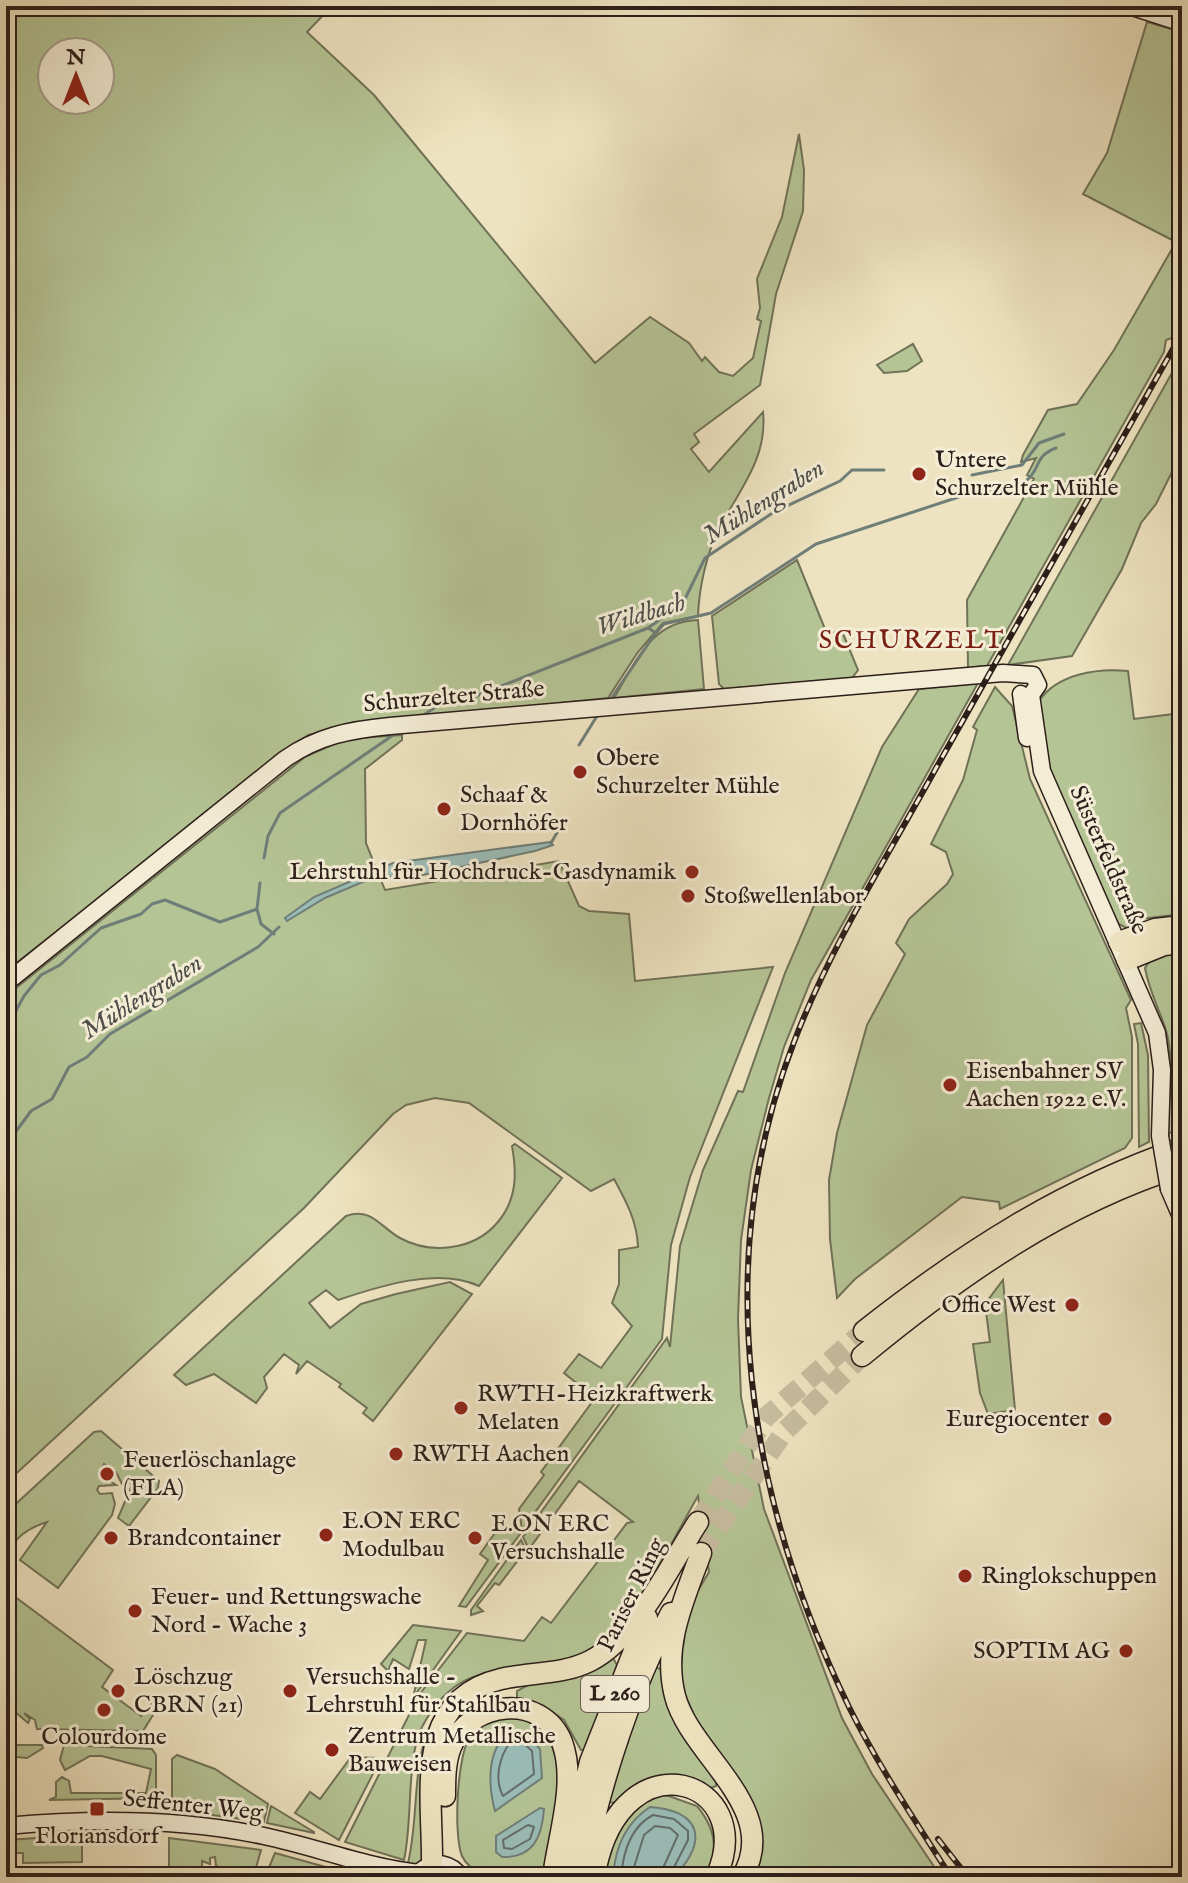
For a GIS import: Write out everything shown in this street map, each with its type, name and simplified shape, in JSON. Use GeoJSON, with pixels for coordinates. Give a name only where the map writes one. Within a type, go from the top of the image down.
{"type":"FeatureCollection","features":[{"type":"Feature","properties":{"kind":"highway"},"geometry":{"type":"LineString","coordinates":[[1123,951],[1155,929],[1182,926]]}},
{"type":"Feature","properties":{"kind":"highway"},"geometry":{"type":"LineString","coordinates":[[1123,951],[1182,943]]}},
{"type":"Feature","properties":{"kind":"highway"},"geometry":{"type":"LineString","coordinates":[[864,1331],[953,1262],[1018,1221],[1088,1185],[1174,1150]]}},
{"type":"Feature","properties":{"kind":"highway"},"geometry":{"type":"LineString","coordinates":[[862,1356],[933,1298],[994,1255],[1096,1200],[1174,1150]]}},
{"type":"Feature","properties":{"kind":"highway","name":"Pariser Ring"},"geometry":{"type":"LineString","coordinates":[[435,1871],[433,1750],[439,1727],[451,1708],[474,1688],[488,1682],[573,1668],[608,1649],[629,1629],[698,1522],[656,1598],[622,1673],[590,1762],[564,1877]]}},
{"type":"Feature","properties":{"kind":"highway","name":"Pariser Ring"},"geometry":{"type":"LineString","coordinates":[[581,1877],[609,1760],[648,1656],[701,1553],[673,1635],[671,1676],[681,1714],[746,1811],[750,1851],[742,1877]]}},
{"type":"Feature","properties":{"kind":"highway"},"geometry":{"type":"LineString","coordinates":[[435,1871],[451,1745],[469,1722],[489,1711],[510,1706],[532,1711],[549,1722],[561,1740],[566,1759],[565,1793],[553,1877]]}},
{"type":"Feature","properties":{"kind":"highway"},"geometry":{"type":"LineString","coordinates":[[594,1877],[606,1834],[618,1811],[630,1798],[649,1788],[672,1785],[694,1790],[712,1803],[720,1815],[726,1852],[716,1877]]}},
{"type":"Feature","properties":{"kind":"street"},"geometry":{"type":"LineString","coordinates":[[1129,6],[1182,23]]}},
{"type":"Feature","properties":{"kind":"street","name":"Schurzelter Straße"},"geometry":{"type":"LineString","coordinates":[[6,983],[310,741],[328,735],[422,723],[991,676],[1021,688]]}},
{"type":"Feature","properties":{"kind":"street","name":"Süsterfeldstraße"},"geometry":{"type":"LineString","coordinates":[[1021,688],[1037,753],[1061,818],[1153,1019],[1160,1047],[1174,1150],[1169,1189],[1182,1219]]}},
{"type":"Feature","properties":{"kind":"street","name":"Seffenter Weg"},"geometry":{"type":"LineString","coordinates":[[6,1826],[92,1821],[192,1826],[263,1836],[371,1865],[435,1871]]}},
{"type":"Feature","properties":{"kind":"street","name":"Seffenter Weg"},"geometry":{"type":"LineString","coordinates":[[371,1865],[392,1877]]}},
{"type":"Feature","properties":{"kind":"green space"},"geometry":{"type":"Polygon","coordinates":[[[6,6],[332,6],[307,32],[374,95],[595,363],[650,317],[689,343],[702,361],[705,357],[719,372],[733,376],[753,358],[761,321],[757,319],[760,308],[757,279],[782,217],[799,134],[804,170],[803,211],[776,294],[760,385],[694,434],[699,442],[691,449],[709,472],[763,412],[761,445],[756,460],[710,551],[698,616],[663,623],[638,652],[608,698],[372,722],[308,735],[6,971],[6,6]]]}},
{"type":"Feature","properties":{"kind":"green space"},"geometry":{"type":"Polygon","coordinates":[[[1147,22],[1182,32],[1182,318],[1172,338],[1166,340],[1164,352],[987,666],[968,668],[967,600],[1034,479],[1027,475],[1036,458],[1021,462],[1023,455],[1048,410],[1077,404],[1114,350],[1176,242],[1083,194],[1107,153],[1147,22]]]}},
{"type":"Feature","properties":{"kind":"green space"},"geometry":{"type":"Polygon","coordinates":[[[913,344],[922,361],[907,371],[884,373],[877,365],[913,344]]]}},
{"type":"Feature","properties":{"kind":"green space"},"geometry":{"type":"Polygon","coordinates":[[[1182,355],[1182,452],[1156,504],[1141,523],[1122,569],[1072,656],[1008,665],[1182,355]]]}},
{"type":"Feature","properties":{"kind":"green space"},"geometry":{"type":"Polygon","coordinates":[[[797,560],[827,634],[842,631],[858,670],[852,678],[724,689],[719,684],[712,616],[797,560]]]}},
{"type":"Feature","properties":{"kind":"green space"},"geometry":{"type":"Polygon","coordinates":[[[698,620],[704,689],[614,698],[638,658],[657,636],[682,622],[698,620]]]}},
{"type":"Feature","properties":{"kind":"green space"},"geometry":{"type":"Polygon","coordinates":[[[1128,671],[1134,719],[1182,713],[1182,914],[1133,920],[1132,931],[1115,922],[1052,781],[1039,701],[1056,684],[1067,679],[1091,672],[1128,671]]]}},
{"type":"Feature","properties":{"kind":"green space"},"geometry":{"type":"Polygon","coordinates":[[[978,683],[811,980],[784,1047],[751,1170],[741,1240],[738,1319],[741,1397],[764,1509],[842,1718],[872,1774],[941,1877],[750,1877],[756,1856],[676,1674],[683,1616],[709,1572],[698,1496],[651,1580],[607,1637],[591,1649],[567,1660],[478,1675],[458,1685],[439,1701],[417,1740],[404,1860],[345,1842],[419,1695],[467,1633],[524,1641],[542,1617],[551,1623],[627,1523],[633,1522],[579,1481],[529,1549],[523,1537],[667,1338],[670,1347],[680,1246],[703,1170],[738,1091],[743,1092],[785,973],[882,747],[919,689],[978,683]]]}},
{"type":"Feature","properties":{"kind":"green space"},"geometry":{"type":"Polygon","coordinates":[[[995,687],[1012,706],[1030,779],[1131,1000],[1126,1008],[1132,1037],[1132,1138],[1125,1148],[1000,1209],[999,1202],[962,1197],[855,1279],[837,1298],[830,1239],[829,1180],[837,1133],[867,1025],[905,954],[896,943],[909,919],[947,884],[953,874],[946,852],[931,844],[963,780],[977,730],[973,727],[995,687]]]}},
{"type":"Feature","properties":{"kind":"green space"},"geometry":{"type":"Polygon","coordinates":[[[402,735],[402,740],[365,769],[366,843],[385,890],[559,861],[579,906],[589,911],[629,914],[635,981],[773,967],[690,1177],[671,1245],[662,1339],[522,1530],[519,1509],[544,1475],[541,1472],[595,1398],[564,1373],[579,1354],[601,1368],[632,1326],[612,1303],[619,1284],[619,1250],[638,1247],[636,1228],[614,1179],[591,1191],[469,1103],[435,1098],[406,1105],[393,1114],[304,1208],[6,1483],[6,996],[305,757],[345,739],[402,735]]]}},
{"type":"Feature","properties":{"kind":"green space"},"geometry":{"type":"Polygon","coordinates":[[[1182,951],[1182,1127],[1168,1134],[1171,1067],[1168,1040],[1145,968],[1153,956],[1182,951]]]}},
{"type":"Feature","properties":{"kind":"green space"},"geometry":{"type":"Polygon","coordinates":[[[1141,1023],[1148,1055],[1149,1142],[1139,1147],[1138,1044],[1134,1024],[1141,1023]]]}},
{"type":"Feature","properties":{"kind":"green space"},"geometry":{"type":"Polygon","coordinates":[[[515,1144],[562,1178],[479,1286],[445,1278],[427,1278],[390,1284],[338,1300],[326,1290],[309,1303],[330,1328],[361,1304],[396,1294],[450,1282],[472,1294],[373,1421],[363,1413],[367,1408],[339,1387],[341,1384],[307,1361],[296,1374],[299,1365],[284,1354],[264,1377],[267,1388],[256,1403],[214,1374],[186,1385],[174,1375],[346,1216],[369,1216],[400,1238],[425,1247],[452,1247],[488,1232],[504,1214],[512,1196],[515,1167],[512,1146],[515,1144]]]}},
{"type":"Feature","properties":{"kind":"green space"},"geometry":{"type":"Polygon","coordinates":[[[1003,1280],[1015,1410],[988,1414],[980,1393],[973,1344],[990,1342],[985,1304],[1003,1280]]]}},
{"type":"Feature","properties":{"kind":"green space"},"geometry":{"type":"Polygon","coordinates":[[[101,1431],[159,1481],[158,1488],[129,1526],[118,1518],[132,1485],[126,1480],[122,1484],[116,1472],[104,1464],[99,1474],[116,1485],[99,1486],[97,1490],[100,1494],[112,1493],[115,1504],[112,1515],[58,1588],[20,1560],[47,1522],[20,1536],[11,1548],[6,1563],[6,1513],[94,1432],[101,1431]]]}},
{"type":"Feature","properties":{"kind":"green space"},"geometry":{"type":"Polygon","coordinates":[[[502,1523],[520,1534],[466,1607],[459,1606],[488,1560],[480,1554],[502,1523]]]}},
{"type":"Feature","properties":{"kind":"green space"},"geometry":{"type":"Polygon","coordinates":[[[521,1540],[526,1550],[499,1585],[495,1583],[477,1606],[483,1611],[471,1615],[471,1610],[521,1540]]]}},
{"type":"Feature","properties":{"kind":"green space"},"geometry":{"type":"Polygon","coordinates":[[[6,1590],[113,1670],[102,1687],[141,1716],[154,1700],[158,1707],[143,1731],[37,1729],[35,1720],[24,1713],[30,1719],[28,1723],[6,1704],[6,1590]]]}},
{"type":"Feature","properties":{"kind":"green space"},"geometry":{"type":"Polygon","coordinates":[[[413,1625],[461,1631],[413,1698],[426,1640],[418,1640],[409,1669],[393,1659],[388,1671],[381,1664],[413,1625]]]}},
{"type":"Feature","properties":{"kind":"green space"},"geometry":{"type":"Polygon","coordinates":[[[613,1658],[617,1665],[587,1751],[581,1750],[564,1720],[542,1705],[517,1698],[517,1691],[528,1685],[575,1678],[613,1658]]]}},
{"type":"Feature","properties":{"kind":"green space"},"geometry":{"type":"Polygon","coordinates":[[[653,1666],[665,1671],[674,1717],[686,1742],[716,1778],[716,1786],[708,1789],[683,1778],[659,1776],[636,1784],[616,1803],[608,1802],[653,1666]]]}},
{"type":"Feature","properties":{"kind":"green space"},"geometry":{"type":"Polygon","coordinates":[[[466,1685],[451,1702],[427,1819],[422,1864],[407,1867],[424,1743],[432,1721],[446,1701],[466,1685]]]}},
{"type":"Feature","properties":{"kind":"green space"},"geometry":{"type":"Polygon","coordinates":[[[505,1716],[530,1722],[546,1736],[555,1756],[558,1804],[546,1877],[485,1877],[466,1862],[459,1845],[458,1793],[467,1742],[479,1727],[505,1716]]]}},
{"type":"Feature","properties":{"kind":"green space"},"geometry":{"type":"Polygon","coordinates":[[[6,1745],[42,1745],[43,1748],[27,1758],[6,1756],[6,1745]]]}},
{"type":"Feature","properties":{"kind":"green space"},"geometry":{"type":"Polygon","coordinates":[[[64,1745],[152,1749],[156,1755],[156,1798],[49,1800],[56,1797],[56,1782],[62,1777],[69,1781],[71,1793],[146,1793],[151,1769],[102,1756],[90,1756],[65,1770],[60,1760],[64,1745]]]}},
{"type":"Feature","properties":{"kind":"green space"},"geometry":{"type":"Polygon","coordinates":[[[177,1755],[215,1769],[268,1804],[264,1822],[176,1810],[172,1801],[172,1759],[177,1755]]]}},
{"type":"Feature","properties":{"kind":"green space"},"geometry":{"type":"Polygon","coordinates":[[[351,1757],[378,1758],[379,1762],[339,1840],[295,1813],[310,1792],[320,1799],[351,1757]]]}},
{"type":"Feature","properties":{"kind":"green space"},"geometry":{"type":"Polygon","coordinates":[[[666,1795],[697,1806],[708,1823],[714,1849],[703,1877],[601,1877],[616,1837],[630,1814],[640,1805],[666,1795]]]}},
{"type":"Feature","properties":{"kind":"green space"},"geometry":{"type":"Polygon","coordinates":[[[271,1806],[314,1832],[314,1833],[267,1823],[271,1806]]]}},
{"type":"Feature","properties":{"kind":"green space"},"geometry":{"type":"Polygon","coordinates":[[[82,1835],[82,1862],[23,1863],[23,1853],[10,1853],[10,1859],[16,1859],[16,1863],[8,1863],[7,1840],[82,1835]]]}},
{"type":"Feature","properties":{"kind":"green space"},"geometry":{"type":"Polygon","coordinates":[[[169,1838],[261,1850],[254,1875],[246,1872],[242,1877],[216,1866],[215,1857],[210,1858],[210,1864],[202,1861],[202,1877],[169,1877],[169,1838]]]}},
{"type":"Feature","properties":{"kind":"green space"},"geometry":{"type":"Polygon","coordinates":[[[275,1853],[362,1877],[265,1877],[275,1853]]]}},
{"type":"Feature","properties":{"kind":"water"},"geometry":{"type":"Polygon","coordinates":[[[550,842],[553,845],[535,851],[423,875],[372,878],[325,898],[287,921],[285,918],[314,897],[393,863],[550,842]]]}},
{"type":"Feature","properties":{"kind":"water"},"geometry":{"type":"Polygon","coordinates":[[[512,1731],[524,1733],[540,1749],[542,1778],[495,1811],[490,1778],[493,1756],[497,1746],[512,1731]]]}},
{"type":"Feature","properties":{"kind":"water"},"geometry":{"type":"Polygon","coordinates":[[[650,1807],[680,1814],[689,1821],[695,1840],[692,1851],[674,1877],[613,1877],[623,1837],[641,1813],[650,1807]]]}},
{"type":"Feature","properties":{"kind":"water"},"geometry":{"type":"Polygon","coordinates":[[[540,1808],[544,1809],[541,1828],[529,1849],[522,1854],[502,1857],[496,1852],[496,1836],[540,1808]]]}},
{"type":"Feature","properties":{"kind":"waterway","name":"Mühlengraben"},"geometry":{"type":"LineString","coordinates":[[972,475],[1022,465],[1039,443],[1064,434]]}},
{"type":"Feature","properties":{"kind":"waterway","name":"Wildbach"},"geometry":{"type":"LineString","coordinates":[[648,628],[656,633],[664,624],[711,613],[816,544],[974,492],[1014,488],[1026,481],[1044,455],[1056,448]]}},
{"type":"Feature","properties":{"kind":"waterway","name":"Mühlengraben"},"geometry":{"type":"LineString","coordinates":[[422,716],[452,699],[471,698],[648,628],[683,603],[705,558],[774,512],[840,481],[852,470],[884,470]]}},
{"type":"Feature","properties":{"kind":"waterway"},"geometry":{"type":"LineString","coordinates":[[610,700],[655,634]]}},
{"type":"Feature","properties":{"kind":"waterway"},"geometry":{"type":"LineString","coordinates":[[579,745],[597,716]]}},
{"type":"Feature","properties":{"kind":"waterway","name":"Wildbach"},"geometry":{"type":"LineString","coordinates":[[264,858],[268,836],[280,813],[399,731]]}},
{"type":"Feature","properties":{"kind":"waterway","name":"Mühlengraben"},"geometry":{"type":"LineString","coordinates":[[551,843],[565,819]]}},
{"type":"Feature","properties":{"kind":"waterway","name":"Wildbach"},"geometry":{"type":"LineString","coordinates":[[6,1029],[24,996],[41,975],[60,965],[101,928],[141,914],[152,904],[165,900],[220,922],[257,909],[260,883]]}},
{"type":"Feature","properties":{"kind":"waterway"},"geometry":{"type":"LineString","coordinates":[[257,909],[261,924],[274,934]]}},
{"type":"Feature","properties":{"kind":"waterway","name":"Mühlengraben"},"geometry":{"type":"LineString","coordinates":[[6,1145],[31,1111],[52,1099],[69,1067],[87,1057],[110,1034],[258,947],[279,927]]}},
{"type":"Feature","properties":{"kind":"tunnel"},"geometry":{"type":"LineString","coordinates":[[698,1522],[766,1417],[864,1331]]}},
{"type":"Feature","properties":{"kind":"tunnel"},"geometry":{"type":"LineString","coordinates":[[701,1553],[784,1432],[862,1356]]}},
{"type":"Feature","properties":{"kind":"railway"},"geometry":{"type":"LineString","coordinates":[[951,1877],[861,1731],[815,1630],[786,1548],[765,1465],[752,1380],[747,1295],[753,1210],[768,1126],[794,1042],[824,972],[878,870],[1182,333]]}},
{"type":"Feature","properties":{"kind":"railway"},"geometry":{"type":"LineString","coordinates":[[938,1839],[968,1877]]}},
{"type":"Feature","properties":{"kind":"place","name":"Untere Schurzelter Mühle"},"geometry":{"type":"Point","coordinates":[919,474]}},
{"type":"Feature","properties":{"kind":"place","name":"Obere Schurzelter Mühle"},"geometry":{"type":"Point","coordinates":[580,772]}},
{"type":"Feature","properties":{"kind":"place","name":"Schaaf & Dornhöfer"},"geometry":{"type":"Point","coordinates":[444,809]}},
{"type":"Feature","properties":{"kind":"place","name":"Lehrstuhl für Hochdruck-Gasdynamik"},"geometry":{"type":"Point","coordinates":[692,872]}},
{"type":"Feature","properties":{"kind":"place","name":"Stoßwellenlabor"},"geometry":{"type":"Point","coordinates":[688,896]}},
{"type":"Feature","properties":{"kind":"place","name":"Eisenbahner SV Aachen 1922 e.V."},"geometry":{"type":"Point","coordinates":[950,1085]}},
{"type":"Feature","properties":{"kind":"place","name":"Office West"},"geometry":{"type":"Point","coordinates":[1072,1305]}},
{"type":"Feature","properties":{"kind":"place","name":"RWTH-Heizkraftwerk Melaten"},"geometry":{"type":"Point","coordinates":[461,1408]}},
{"type":"Feature","properties":{"kind":"place","name":"Euregiocenter"},"geometry":{"type":"Point","coordinates":[1105,1419]}},
{"type":"Feature","properties":{"kind":"place","name":"RWTH Aachen"},"geometry":{"type":"Point","coordinates":[396,1454]}},
{"type":"Feature","properties":{"kind":"place","name":"Feuerlöschanlage (FLA)"},"geometry":{"type":"Point","coordinates":[107,1474]}},
{"type":"Feature","properties":{"kind":"place","name":"E.ON ERC Modulbau"},"geometry":{"type":"Point","coordinates":[326,1535]}},
{"type":"Feature","properties":{"kind":"place","name":"Brandcontainer"},"geometry":{"type":"Point","coordinates":[111,1538]}},
{"type":"Feature","properties":{"kind":"place","name":"E.ON ERC Versuchshalle"},"geometry":{"type":"Point","coordinates":[475,1538]}},
{"type":"Feature","properties":{"kind":"place","name":"Ringlokschuppen"},"geometry":{"type":"Point","coordinates":[965,1576]}},
{"type":"Feature","properties":{"kind":"place","name":"Feuer- und Rettungswache Nord - Wache 3"},"geometry":{"type":"Point","coordinates":[135,1611]}},
{"type":"Feature","properties":{"kind":"place","name":"SOPTIM AG"},"geometry":{"type":"Point","coordinates":[1126,1651]}},
{"type":"Feature","properties":{"kind":"place","name":"Löschzug CBRN (21)"},"geometry":{"type":"Point","coordinates":[118,1691]}},
{"type":"Feature","properties":{"kind":"place","name":"Versuchshalle - Lehrstuhl für Stahlbau"},"geometry":{"type":"Point","coordinates":[290,1691]}},
{"type":"Feature","properties":{"kind":"place","name":"Colourdome"},"geometry":{"type":"Point","coordinates":[104,1710]}},
{"type":"Feature","properties":{"kind":"place","name":"Zentrum Metallische Bauweisen"},"geometry":{"type":"Point","coordinates":[332,1750]}},
{"type":"Feature","properties":{"kind":"place","name":"Floriansdorf"},"geometry":{"type":"Point","coordinates":[97,1809]}},
{"type":"Feature","properties":{"kind":"district","name":"SCHURZELT"},"geometry":{"type":"Point","coordinates":[912,640]}}]}
